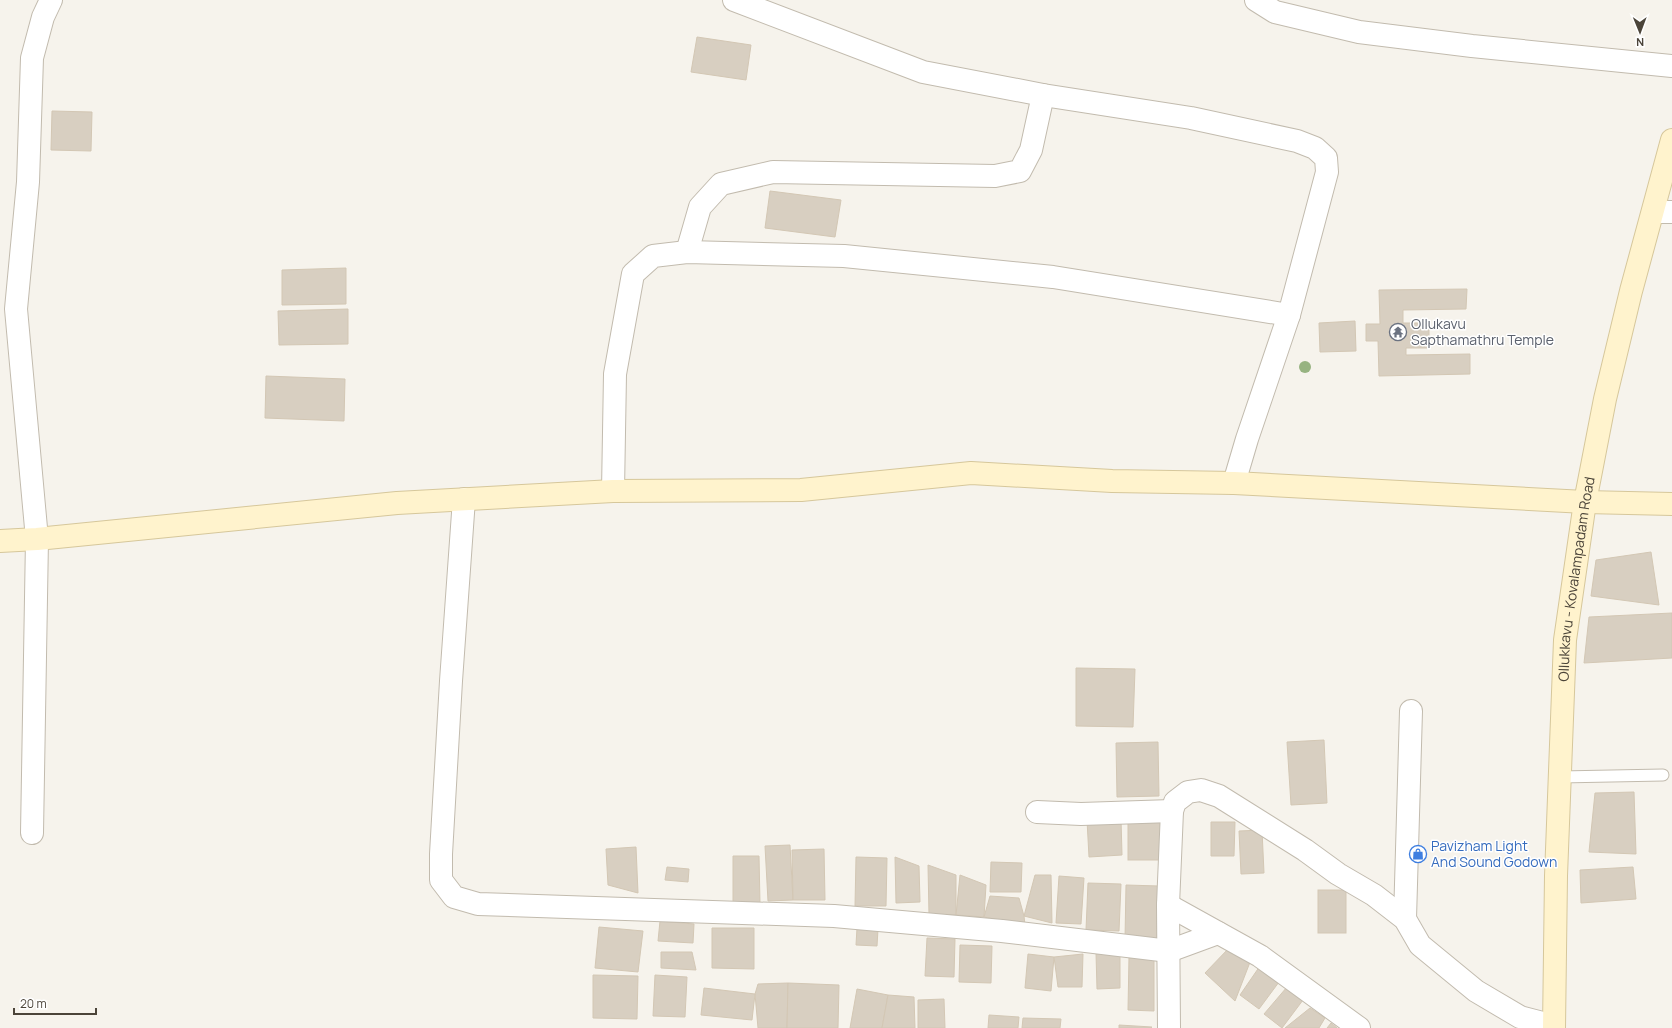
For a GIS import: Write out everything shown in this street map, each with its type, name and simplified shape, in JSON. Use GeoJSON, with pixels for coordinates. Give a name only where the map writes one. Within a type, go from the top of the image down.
{"type":"FeatureCollection","features":[{"type":"Feature","properties":{"kind":"street"},"geometry":{"type":"LineString","coordinates":[[32,833],[37,539],[16,309],[28,182],[32,58],[42,16],[51,0]]}},
{"type":"Feature","properties":{"kind":"street"},"geometry":{"type":"LineString","coordinates":[[734,0],[923,72],[1043,95],[1191,118],[1297,141],[1315,148],[1326,158],[1327,172],[1289,315],[1247,439],[1234,483]]}},
{"type":"Feature","properties":{"kind":"street"},"geometry":{"type":"LineString","coordinates":[[1256,0],[1275,12],[1359,32],[1472,46],[1672,66]]}},
{"type":"Feature","properties":{"kind":"street"},"geometry":{"type":"LineString","coordinates":[[687,252],[700,207],[721,184],[773,172],[995,176],[1020,171],[1031,150],[1043,95]]}},
{"type":"Feature","properties":{"kind":"street","name":"Ollukkavu - Kovalampadam Road"},"geometry":{"type":"LineString","coordinates":[[1554,1027],[1556,876],[1565,640],[1585,502],[1605,399],[1631,291],[1662,212],[1672,140]]}},
{"type":"Feature","properties":{"kind":"street"},"geometry":{"type":"LineString","coordinates":[[614,491],[615,374],[633,274],[653,256],[687,252],[844,256],[1053,277],[1289,315]]}},
{"type":"Feature","properties":{"kind":"street"},"geometry":{"type":"LineString","coordinates":[[0,541],[37,539],[397,502],[614,491],[801,490],[972,473],[1112,481],[1234,483],[1585,502],[1672,504]]}},
{"type":"Feature","properties":{"kind":"street"},"geometry":{"type":"LineString","coordinates":[[464,499],[451,673],[441,854],[441,880],[454,896],[478,904],[834,916],[1002,931],[1169,951],[1218,933]]}},
{"type":"Feature","properties":{"kind":"street"},"geometry":{"type":"LineString","coordinates":[[1405,919],[1411,711]]}},
{"type":"Feature","properties":{"kind":"street"},"geometry":{"type":"LineString","coordinates":[[1169,1028],[1168,905],[1172,811],[1175,802],[1188,792],[1201,790],[1219,796],[1305,850],[1338,874],[1374,895],[1405,919],[1420,945],[1476,991],[1520,1017],[1554,1027]]}},
{"type":"Feature","properties":{"kind":"street"},"geometry":{"type":"LineString","coordinates":[[1037,812],[1081,814],[1172,811]]}},
{"type":"Feature","properties":{"kind":"street"},"geometry":{"type":"LineString","coordinates":[[1168,905],[1260,956],[1359,1028]]}},
{"type":"Feature","properties":{"kind":"lane"},"geometry":{"type":"LineString","coordinates":[[1560,777],[1663,775]]}},
{"type":"Feature","properties":{"kind":"building"},"geometry":{"type":"Polygon","coordinates":[[[697,37],[751,45],[746,80],[691,72],[697,37]]]}},
{"type":"Feature","properties":{"kind":"building"},"geometry":{"type":"Polygon","coordinates":[[[52,111],[92,112],[91,151],[51,150],[52,111]]]}},
{"type":"Feature","properties":{"kind":"building"},"geometry":{"type":"Polygon","coordinates":[[[770,191],[841,200],[835,237],[765,228],[770,191]]]}},
{"type":"Feature","properties":{"kind":"building"},"geometry":{"type":"Polygon","coordinates":[[[346,268],[346,304],[282,305],[282,270],[346,268]]]}},
{"type":"Feature","properties":{"kind":"building","name":"Ollukavu Sapthamathru Temple"},"geometry":{"type":"Polygon","coordinates":[[[1467,289],[1466,309],[1403,310],[1403,323],[1429,323],[1429,348],[1406,348],[1406,355],[1470,354],[1470,374],[1379,376],[1378,341],[1366,341],[1366,324],[1380,324],[1379,290],[1467,289]]]}},
{"type":"Feature","properties":{"kind":"building"},"geometry":{"type":"Polygon","coordinates":[[[348,309],[348,344],[279,345],[278,311],[348,309]]]}},
{"type":"Feature","properties":{"kind":"building"},"geometry":{"type":"Polygon","coordinates":[[[1355,321],[1356,351],[1320,352],[1319,323],[1355,321]]]}},
{"type":"Feature","properties":{"kind":"building"},"geometry":{"type":"Polygon","coordinates":[[[266,376],[345,379],[344,421],[265,418],[266,376]]]}},
{"type":"Feature","properties":{"kind":"building"},"geometry":{"type":"Polygon","coordinates":[[[1651,552],[1659,605],[1591,596],[1596,560],[1651,552]]]}},
{"type":"Feature","properties":{"kind":"building"},"geometry":{"type":"Polygon","coordinates":[[[1672,613],[1672,658],[1584,663],[1589,617],[1672,613]]]}},
{"type":"Feature","properties":{"kind":"building"},"geometry":{"type":"Polygon","coordinates":[[[1076,668],[1135,669],[1133,727],[1076,726],[1076,668]]]}},
{"type":"Feature","properties":{"kind":"building"},"geometry":{"type":"Polygon","coordinates":[[[1324,740],[1327,803],[1291,805],[1287,742],[1324,740]]]}},
{"type":"Feature","properties":{"kind":"building"},"geometry":{"type":"Polygon","coordinates":[[[1158,742],[1159,796],[1117,797],[1116,743],[1158,742]]]}},
{"type":"Feature","properties":{"kind":"building"},"geometry":{"type":"Polygon","coordinates":[[[1634,792],[1636,854],[1589,852],[1595,793],[1634,792]]]}},
{"type":"Feature","properties":{"kind":"building"},"geometry":{"type":"Polygon","coordinates":[[[1128,818],[1161,818],[1161,860],[1128,860],[1128,818]]]}},
{"type":"Feature","properties":{"kind":"building"},"geometry":{"type":"Polygon","coordinates":[[[1121,819],[1122,855],[1089,857],[1087,820],[1121,819]]]}},
{"type":"Feature","properties":{"kind":"building"},"geometry":{"type":"Polygon","coordinates":[[[1211,822],[1235,822],[1234,856],[1211,856],[1211,822]]]}},
{"type":"Feature","properties":{"kind":"building"},"geometry":{"type":"Polygon","coordinates":[[[1262,830],[1264,873],[1241,874],[1239,831],[1262,830]]]}},
{"type":"Feature","properties":{"kind":"building"},"geometry":{"type":"Polygon","coordinates":[[[790,845],[793,900],[768,901],[765,846],[790,845]]]}},
{"type":"Feature","properties":{"kind":"building"},"geometry":{"type":"Polygon","coordinates":[[[636,847],[638,893],[608,885],[606,849],[636,847]]]}},
{"type":"Feature","properties":{"kind":"building"},"geometry":{"type":"Polygon","coordinates":[[[824,849],[825,900],[793,900],[792,850],[824,849]]]}},
{"type":"Feature","properties":{"kind":"building"},"geometry":{"type":"Polygon","coordinates":[[[733,856],[759,856],[760,904],[733,904],[733,856]]]}},
{"type":"Feature","properties":{"kind":"building"},"geometry":{"type":"Polygon","coordinates":[[[856,857],[887,858],[886,906],[855,906],[856,857]]]}},
{"type":"Feature","properties":{"kind":"building"},"geometry":{"type":"Polygon","coordinates":[[[895,857],[919,866],[920,902],[896,903],[895,857]]]}},
{"type":"Feature","properties":{"kind":"building"},"geometry":{"type":"Polygon","coordinates":[[[991,862],[1022,863],[1021,892],[990,892],[991,862]]]}},
{"type":"Feature","properties":{"kind":"building"},"geometry":{"type":"Polygon","coordinates":[[[928,865],[956,875],[956,915],[929,915],[928,865]]]}},
{"type":"Feature","properties":{"kind":"building"},"geometry":{"type":"Polygon","coordinates":[[[667,867],[689,869],[688,882],[665,880],[667,867]]]}},
{"type":"Feature","properties":{"kind":"building"},"geometry":{"type":"Polygon","coordinates":[[[1633,867],[1636,899],[1581,903],[1580,870],[1633,867]]]}},
{"type":"Feature","properties":{"kind":"building"},"geometry":{"type":"Polygon","coordinates":[[[960,875],[986,885],[984,917],[956,915],[960,875]]]}},
{"type":"Feature","properties":{"kind":"building"},"geometry":{"type":"Polygon","coordinates":[[[1035,875],[1051,875],[1052,923],[1024,916],[1035,875]]]}},
{"type":"Feature","properties":{"kind":"building"},"geometry":{"type":"Polygon","coordinates":[[[1059,876],[1084,878],[1081,924],[1056,923],[1059,876]]]}},
{"type":"Feature","properties":{"kind":"building"},"geometry":{"type":"Polygon","coordinates":[[[1088,883],[1121,884],[1119,931],[1086,930],[1088,883]]]}},
{"type":"Feature","properties":{"kind":"building"},"geometry":{"type":"Polygon","coordinates":[[[1126,885],[1159,886],[1158,940],[1125,939],[1126,885]]]}},
{"type":"Feature","properties":{"kind":"building"},"geometry":{"type":"Polygon","coordinates":[[[1318,890],[1346,890],[1346,933],[1318,933],[1318,890]]]}},
{"type":"Feature","properties":{"kind":"building"},"geometry":{"type":"Polygon","coordinates":[[[990,896],[1019,898],[1025,925],[984,917],[990,896]]]}},
{"type":"Feature","properties":{"kind":"building"},"geometry":{"type":"Polygon","coordinates":[[[660,921],[694,924],[693,943],[658,941],[660,921]]]}},
{"type":"Feature","properties":{"kind":"building"},"geometry":{"type":"Polygon","coordinates":[[[599,927],[643,931],[638,972],[595,968],[599,927]]]}},
{"type":"Feature","properties":{"kind":"building"},"geometry":{"type":"Polygon","coordinates":[[[712,928],[754,928],[754,969],[712,968],[712,928]]]}},
{"type":"Feature","properties":{"kind":"building"},"geometry":{"type":"Polygon","coordinates":[[[857,928],[878,929],[877,946],[856,945],[857,928]]]}},
{"type":"Feature","properties":{"kind":"building"},"geometry":{"type":"Polygon","coordinates":[[[927,938],[955,939],[954,977],[925,976],[927,938]]]}},
{"type":"Feature","properties":{"kind":"building"},"geometry":{"type":"Polygon","coordinates":[[[960,945],[992,946],[991,983],[959,982],[960,945]]]}},
{"type":"Feature","properties":{"kind":"building"},"geometry":{"type":"Polygon","coordinates":[[[1229,948],[1252,957],[1235,1001],[1205,973],[1229,948]]]}},
{"type":"Feature","properties":{"kind":"building"},"geometry":{"type":"Polygon","coordinates":[[[661,952],[692,952],[696,970],[661,968],[661,952]]]}},
{"type":"Feature","properties":{"kind":"building"},"geometry":{"type":"Polygon","coordinates":[[[1120,952],[1120,988],[1097,989],[1096,953],[1120,952]]]}},
{"type":"Feature","properties":{"kind":"building"},"geometry":{"type":"Polygon","coordinates":[[[1028,954],[1054,957],[1051,991],[1025,988],[1028,954]]]}},
{"type":"Feature","properties":{"kind":"building"},"geometry":{"type":"Polygon","coordinates":[[[1083,954],[1082,987],[1058,987],[1054,957],[1083,954]]]}},
{"type":"Feature","properties":{"kind":"building"},"geometry":{"type":"Polygon","coordinates":[[[1129,957],[1154,957],[1154,1011],[1128,1010],[1129,957]]]}},
{"type":"Feature","properties":{"kind":"building"},"geometry":{"type":"Polygon","coordinates":[[[1262,963],[1279,982],[1259,1009],[1240,995],[1262,963]]]}},
{"type":"Feature","properties":{"kind":"building"},"geometry":{"type":"Polygon","coordinates":[[[593,975],[638,976],[637,1019],[593,1018],[593,975]]]}},
{"type":"Feature","properties":{"kind":"building"},"geometry":{"type":"Polygon","coordinates":[[[655,975],[687,977],[685,1017],[653,1016],[655,975]]]}},
{"type":"Feature","properties":{"kind":"building"},"geometry":{"type":"Polygon","coordinates":[[[788,983],[787,1028],[758,1028],[755,994],[758,984],[788,983]]]}},
{"type":"Feature","properties":{"kind":"building"},"geometry":{"type":"Polygon","coordinates":[[[788,983],[839,985],[838,1028],[787,1028],[788,983]]]}},
{"type":"Feature","properties":{"kind":"building"},"geometry":{"type":"Polygon","coordinates":[[[1287,987],[1303,1000],[1282,1028],[1264,1014],[1287,987]]]}},
{"type":"Feature","properties":{"kind":"building"},"geometry":{"type":"Polygon","coordinates":[[[704,988],[755,994],[752,1020],[701,1015],[704,988]]]}},
{"type":"Feature","properties":{"kind":"building"},"geometry":{"type":"Polygon","coordinates":[[[857,989],[888,995],[882,1028],[850,1028],[857,989]]]}},
{"type":"Feature","properties":{"kind":"building"},"geometry":{"type":"Polygon","coordinates":[[[888,995],[914,997],[915,1028],[882,1028],[888,995]]]}},
{"type":"Feature","properties":{"kind":"building"},"geometry":{"type":"Polygon","coordinates":[[[944,999],[945,1028],[918,1028],[918,1000],[944,999]]]}},
{"type":"Feature","properties":{"kind":"building"},"geometry":{"type":"Polygon","coordinates":[[[1310,1008],[1325,1018],[1319,1028],[1285,1028],[1310,1008]]]}},
{"type":"Feature","properties":{"kind":"building"},"geometry":{"type":"Polygon","coordinates":[[[989,1015],[1019,1017],[1018,1028],[988,1028],[989,1015]]]}},
{"type":"Feature","properties":{"kind":"building"},"geometry":{"type":"Polygon","coordinates":[[[1023,1018],[1061,1019],[1060,1028],[1022,1028],[1023,1018]]]}},
{"type":"Feature","properties":{"kind":"building"},"geometry":{"type":"Polygon","coordinates":[[[1331,1023],[1337,1028],[1327,1028],[1331,1023]]]}},
{"type":"Feature","properties":{"kind":"building"},"geometry":{"type":"Polygon","coordinates":[[[1119,1025],[1152,1027],[1119,1028],[1119,1025]]]}},
{"type":"Feature","properties":{"kind":"place","name":"Ollukavu Sapthamathru Temple"},"geometry":{"type":"Point","coordinates":[1398,332]}},
{"type":"Feature","properties":{"kind":"place","name":"Pavizham Light And Sound Godown"},"geometry":{"type":"Point","coordinates":[1418,854]}}]}
